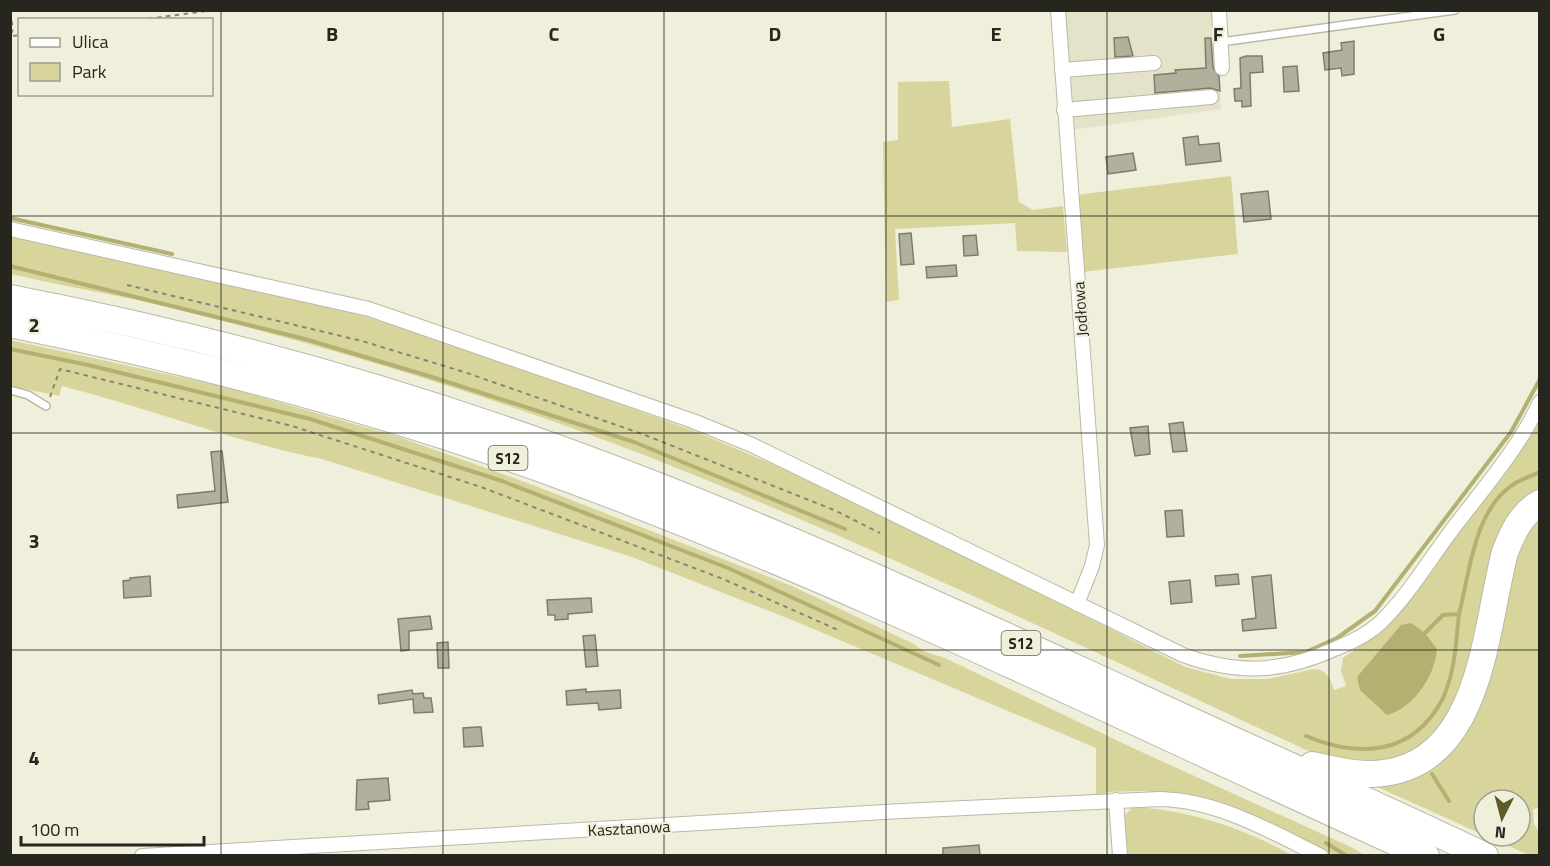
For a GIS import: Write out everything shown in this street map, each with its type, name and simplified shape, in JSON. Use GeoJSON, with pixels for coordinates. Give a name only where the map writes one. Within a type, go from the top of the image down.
{"type":"FeatureCollection","features":[{"type":"Feature","properties":{"kind":"highway","name":"S12"},"geometry":{"type":"LineString","coordinates":[[10,298],[175,334],[264,357],[532,439],[775,534],[1485,855]]}},
{"type":"Feature","properties":{"kind":"highway","name":"S12"},"geometry":{"type":"LineString","coordinates":[[10,324],[125,349],[327,401],[472,446],[596,489],[820,580],[1426,855]]}},
{"type":"Feature","properties":{"kind":"highway"},"geometry":{"type":"LineString","coordinates":[[1266,755],[1355,774],[1373,774],[1409,765],[1441,745],[1454,731],[1471,697],[1505,552],[1514,530],[1525,515],[1539,503]]}},
{"type":"Feature","properties":{"kind":"highway"},"geometry":{"type":"LineString","coordinates":[[1340,817],[1386,855]]}},
{"type":"Feature","properties":{"kind":"street","name":"Jodłowa"},"geometry":{"type":"LineString","coordinates":[[1058,10],[1096,544],[1092,566],[1077,604]]}},
{"type":"Feature","properties":{"kind":"street"},"geometry":{"type":"LineString","coordinates":[[1219,10],[1222,68]]}},
{"type":"Feature","properties":{"kind":"street"},"geometry":{"type":"LineString","coordinates":[[1062,70],[1154,63]]}},
{"type":"Feature","properties":{"kind":"street"},"geometry":{"type":"LineString","coordinates":[[1064,110],[1211,97]]}},
{"type":"Feature","properties":{"kind":"street"},"geometry":{"type":"LineString","coordinates":[[10,229],[349,303],[693,422],[752,445],[1183,655],[1230,668],[1264,670],[1292,666],[1355,640],[1379,623],[1412,584],[1511,452],[1539,402]]}},
{"type":"Feature","properties":{"kind":"street","name":"Kasztanowa"},"geometry":{"type":"LineString","coordinates":[[141,855],[236,853],[1116,800],[1177,799],[1207,805],[1321,855]]}},
{"type":"Feature","properties":{"kind":"street"},"geometry":{"type":"LineString","coordinates":[[1116,800],[1120,855]]}},
{"type":"Feature","properties":{"kind":"lane"},"geometry":{"type":"LineString","coordinates":[[1221,42],[1455,10]]}},
{"type":"Feature","properties":{"kind":"lane"},"geometry":{"type":"LineString","coordinates":[[10,390],[28,395],[46,406]]}},
{"type":"Feature","properties":{"kind":"path"},"geometry":{"type":"LineString","coordinates":[[154,18],[214,10]]}},
{"type":"Feature","properties":{"kind":"path"},"geometry":{"type":"LineString","coordinates":[[10,12],[12,36]]}},
{"type":"Feature","properties":{"kind":"path"},"geometry":{"type":"LineString","coordinates":[[127,285],[362,341],[464,372],[645,435],[834,510],[880,533]]}},
{"type":"Feature","properties":{"kind":"path"},"geometry":{"type":"LineString","coordinates":[[46,406],[60,369],[292,426],[492,491],[723,579],[838,630]]}},
{"type":"Feature","properties":{"kind":"shaded area"},"geometry":{"type":"Polygon","coordinates":[[[1064,11],[1216,11],[1221,109],[1071,130],[1064,11]]]}},
{"type":"Feature","properties":{"kind":"shaded area"},"geometry":{"type":"Polygon","coordinates":[[[1411,623],[1425,633],[1437,649],[1435,659],[1422,689],[1406,705],[1387,715],[1360,690],[1357,677],[1401,625],[1411,623]]]}},
{"type":"Feature","properties":{"kind":"green space"},"geometry":{"type":"Polygon","coordinates":[[[949,81],[952,127],[1010,119],[1019,202],[1033,210],[1063,206],[1067,252],[1017,251],[1015,223],[895,229],[899,300],[886,302],[883,142],[898,140],[898,82],[949,81]]]}},
{"type":"Feature","properties":{"kind":"green space"},"geometry":{"type":"Polygon","coordinates":[[[1231,176],[1238,254],[1082,272],[1076,195],[1231,176]]]}},
{"type":"Feature","properties":{"kind":"green space"},"geometry":{"type":"Polygon","coordinates":[[[11,235],[293,297],[367,317],[474,352],[689,429],[775,465],[953,549],[1185,667],[1231,679],[1268,679],[1314,669],[1325,673],[1334,690],[1346,686],[1341,671],[1343,658],[1387,626],[1407,603],[1526,443],[1539,418],[1539,491],[1450,717],[1413,754],[1368,765],[1329,759],[811,524],[644,455],[530,413],[415,375],[239,325],[159,305],[11,274],[11,235]]]}},
{"type":"Feature","properties":{"kind":"green space"},"geometry":{"type":"Polygon","coordinates":[[[10,340],[226,387],[399,437],[533,485],[792,586],[914,644],[923,651],[945,658],[1364,855],[1335,855],[1223,803],[1189,795],[1142,791],[1108,792],[1096,796],[1096,748],[797,622],[632,557],[322,459],[256,444],[95,395],[62,386],[59,396],[11,386],[10,340]]]}},
{"type":"Feature","properties":{"kind":"green space"},"geometry":{"type":"Polygon","coordinates":[[[1539,512],[1540,808],[1533,809],[1534,824],[1539,832],[1539,855],[1529,855],[1513,848],[1532,848],[1532,788],[1472,788],[1472,830],[1364,781],[1445,751],[1512,554],[1539,512]]]}},
{"type":"Feature","properties":{"kind":"green space"},"geometry":{"type":"Polygon","coordinates":[[[1133,807],[1175,812],[1215,822],[1292,855],[1127,855],[1124,816],[1133,807]]]}},
{"type":"Feature","properties":{"kind":"building"},"geometry":{"type":"Polygon","coordinates":[[[1128,37],[1133,56],[1115,57],[1114,38],[1128,37]]]}},
{"type":"Feature","properties":{"kind":"building"},"geometry":{"type":"Polygon","coordinates":[[[1205,38],[1211,38],[1213,68],[1219,76],[1220,91],[1210,88],[1155,93],[1154,75],[1176,73],[1175,70],[1206,68],[1205,38]]]}},
{"type":"Feature","properties":{"kind":"building"},"geometry":{"type":"Polygon","coordinates":[[[1354,41],[1354,74],[1342,76],[1341,68],[1325,70],[1323,53],[1342,50],[1341,43],[1354,41]]]}},
{"type":"Feature","properties":{"kind":"building"},"geometry":{"type":"Polygon","coordinates":[[[1262,56],[1263,72],[1250,73],[1251,106],[1242,107],[1242,101],[1235,101],[1234,89],[1241,88],[1240,58],[1262,56]]]}},
{"type":"Feature","properties":{"kind":"building"},"geometry":{"type":"Polygon","coordinates":[[[1297,66],[1299,91],[1284,92],[1283,67],[1297,66]]]}},
{"type":"Feature","properties":{"kind":"building"},"geometry":{"type":"Polygon","coordinates":[[[1198,136],[1199,145],[1219,143],[1221,161],[1186,165],[1183,138],[1198,136]]]}},
{"type":"Feature","properties":{"kind":"building"},"geometry":{"type":"Polygon","coordinates":[[[1133,153],[1136,170],[1108,174],[1106,157],[1133,153]]]}},
{"type":"Feature","properties":{"kind":"building"},"geometry":{"type":"Polygon","coordinates":[[[1268,191],[1271,219],[1244,222],[1241,194],[1268,191]]]}},
{"type":"Feature","properties":{"kind":"building"},"geometry":{"type":"Polygon","coordinates":[[[911,233],[914,264],[901,265],[899,234],[911,233]]]}},
{"type":"Feature","properties":{"kind":"building"},"geometry":{"type":"Polygon","coordinates":[[[976,235],[978,255],[964,256],[963,236],[976,235]]]}},
{"type":"Feature","properties":{"kind":"building"},"geometry":{"type":"Polygon","coordinates":[[[956,265],[957,276],[927,278],[926,267],[956,265]]]}},
{"type":"Feature","properties":{"kind":"building"},"geometry":{"type":"Polygon","coordinates":[[[1183,422],[1187,451],[1173,452],[1169,424],[1183,422]]]}},
{"type":"Feature","properties":{"kind":"building"},"geometry":{"type":"Polygon","coordinates":[[[1148,426],[1150,454],[1135,456],[1130,428],[1148,426]]]}},
{"type":"Feature","properties":{"kind":"building"},"geometry":{"type":"Polygon","coordinates":[[[222,451],[228,502],[178,508],[177,495],[215,491],[211,452],[222,451]]]}},
{"type":"Feature","properties":{"kind":"building"},"geometry":{"type":"Polygon","coordinates":[[[1182,510],[1184,536],[1167,537],[1165,511],[1182,510]]]}},
{"type":"Feature","properties":{"kind":"building"},"geometry":{"type":"Polygon","coordinates":[[[1238,574],[1239,584],[1216,586],[1215,576],[1238,574]]]}},
{"type":"Feature","properties":{"kind":"building"},"geometry":{"type":"Polygon","coordinates":[[[1271,575],[1276,628],[1243,631],[1242,620],[1256,618],[1252,577],[1271,575]]]}},
{"type":"Feature","properties":{"kind":"building"},"geometry":{"type":"Polygon","coordinates":[[[150,576],[151,596],[124,598],[123,581],[150,576]]]}},
{"type":"Feature","properties":{"kind":"building"},"geometry":{"type":"Polygon","coordinates":[[[1190,580],[1192,602],[1171,604],[1169,582],[1190,580]]]}},
{"type":"Feature","properties":{"kind":"building"},"geometry":{"type":"Polygon","coordinates":[[[591,598],[592,612],[568,614],[568,619],[555,620],[555,615],[548,615],[547,600],[591,598]]]}},
{"type":"Feature","properties":{"kind":"building"},"geometry":{"type":"Polygon","coordinates":[[[430,616],[432,629],[409,631],[409,650],[401,651],[398,619],[430,616]]]}},
{"type":"Feature","properties":{"kind":"building"},"geometry":{"type":"Polygon","coordinates":[[[595,635],[598,666],[586,667],[583,636],[595,635]]]}},
{"type":"Feature","properties":{"kind":"building"},"geometry":{"type":"Polygon","coordinates":[[[448,642],[449,668],[438,668],[437,643],[448,642]]]}},
{"type":"Feature","properties":{"kind":"building"},"geometry":{"type":"Polygon","coordinates":[[[586,689],[586,692],[620,690],[621,708],[599,710],[598,703],[567,705],[566,691],[586,689]]]}},
{"type":"Feature","properties":{"kind":"building"},"geometry":{"type":"Polygon","coordinates":[[[412,690],[413,694],[423,693],[424,698],[431,698],[433,712],[414,713],[413,699],[379,704],[378,695],[412,690]]]}},
{"type":"Feature","properties":{"kind":"building"},"geometry":{"type":"Polygon","coordinates":[[[481,727],[483,746],[464,747],[463,728],[481,727]]]}},
{"type":"Feature","properties":{"kind":"building"},"geometry":{"type":"Polygon","coordinates":[[[388,778],[390,800],[368,802],[369,809],[356,810],[357,780],[388,778]]]}},
{"type":"Feature","properties":{"kind":"building"},"geometry":{"type":"Polygon","coordinates":[[[979,845],[980,855],[943,855],[943,848],[979,845]]]}},
{"type":"Feature","properties":{"kind":"waterway"},"geometry":{"type":"LineString","coordinates":[[10,218],[172,254]]}},
{"type":"Feature","properties":{"kind":"waterway"},"geometry":{"type":"LineString","coordinates":[[10,266],[305,339],[432,377],[634,442],[845,529]]}},
{"type":"Feature","properties":{"kind":"waterway"},"geometry":{"type":"LineString","coordinates":[[10,349],[88,365],[310,419],[502,481],[728,568],[939,665]]}},
{"type":"Feature","properties":{"kind":"waterway"},"geometry":{"type":"LineString","coordinates":[[1240,656],[1306,652],[1337,638],[1375,611],[1511,432],[1540,379]]}},
{"type":"Feature","properties":{"kind":"waterway"},"geometry":{"type":"LineString","coordinates":[[1425,633],[1443,615],[1459,614],[1476,543],[1490,509],[1514,484],[1540,472]]}},
{"type":"Feature","properties":{"kind":"waterway"},"geometry":{"type":"LineString","coordinates":[[1306,736],[1345,748],[1364,749],[1399,742],[1415,732],[1430,719],[1442,700],[1450,680],[1459,614]]}},
{"type":"Feature","properties":{"kind":"waterway"},"geometry":{"type":"LineString","coordinates":[[1432,774],[1449,801]]}},
{"type":"Feature","properties":{"kind":"waterway"},"geometry":{"type":"LineString","coordinates":[[1326,843],[1347,856]]}}]}
